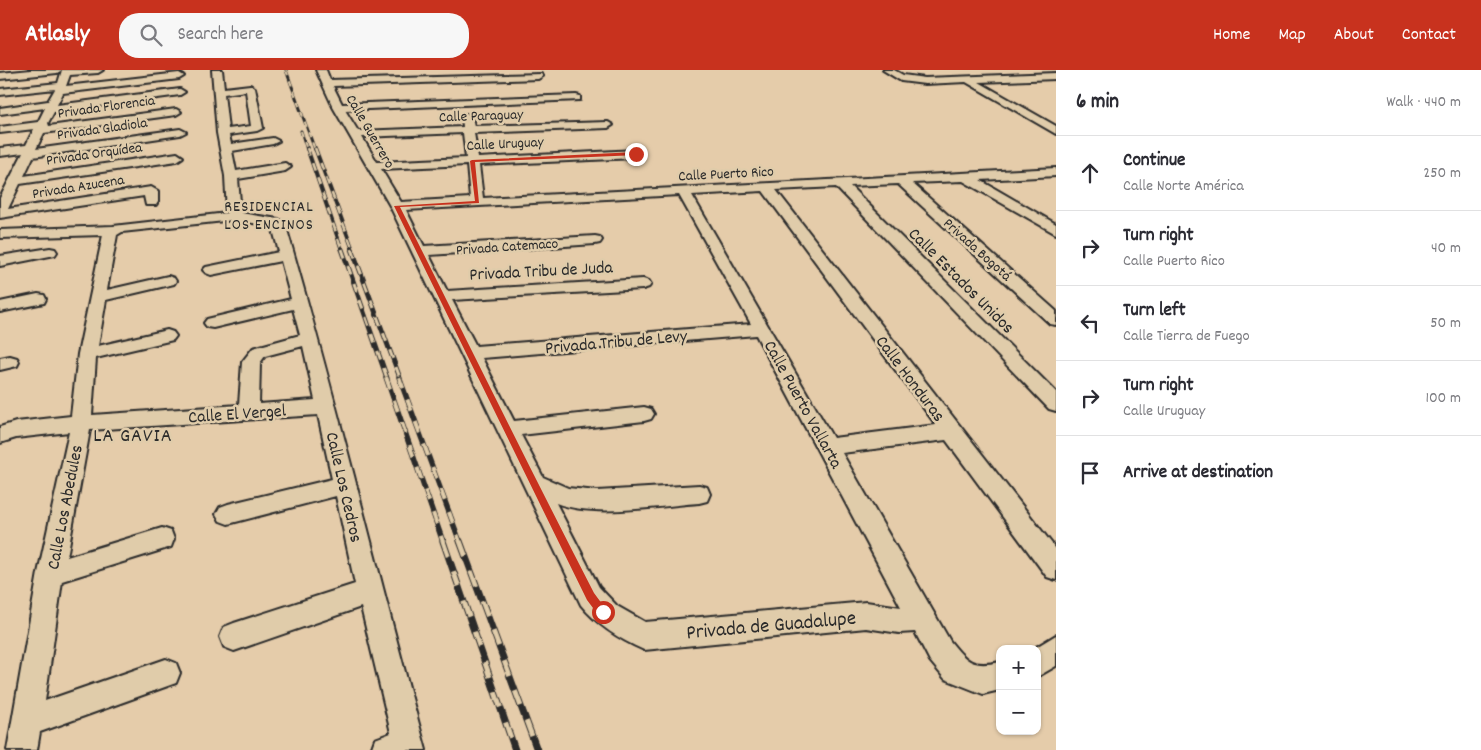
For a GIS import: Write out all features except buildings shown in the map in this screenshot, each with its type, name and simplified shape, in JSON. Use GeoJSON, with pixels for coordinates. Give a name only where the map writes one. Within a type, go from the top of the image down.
{"type":"FeatureCollection","features":[{"type":"Feature","properties":{"kind":"street"},"geometry":{"type":"LineString","coordinates":[[0,76],[98,70]]}},
{"type":"Feature","properties":{"kind":"street","name":"Calle Guerrero"},"geometry":{"type":"LineString","coordinates":[[321,70],[338,107],[375,166],[397,206],[508,429]]}},
{"type":"Feature","properties":{"kind":"street"},"geometry":{"type":"LineString","coordinates":[[888,70],[901,78],[913,80],[968,80],[1056,76]]}},
{"type":"Feature","properties":{"kind":"street"},"geometry":{"type":"LineString","coordinates":[[950,70],[1056,131]]}},
{"type":"Feature","properties":{"kind":"street"},"geometry":{"type":"LineString","coordinates":[[1012,70],[1049,88]]}},
{"type":"Feature","properties":{"kind":"street"},"geometry":{"type":"LineString","coordinates":[[0,212],[60,88],[64,71]]}},
{"type":"Feature","properties":{"kind":"street"},"geometry":{"type":"LineString","coordinates":[[328,83],[462,74],[538,76]]}},
{"type":"Feature","properties":{"kind":"street"},"geometry":{"type":"LineString","coordinates":[[462,74],[478,202]]}},
{"type":"Feature","properties":{"kind":"street"},"geometry":{"type":"LineString","coordinates":[[0,92],[179,76]]}},
{"type":"Feature","properties":{"kind":"street"},"geometry":{"type":"LineString","coordinates":[[0,234],[112,232],[234,216],[231,176],[223,133],[220,80],[250,88],[257,128],[223,133]]}},
{"type":"Feature","properties":{"kind":"street"},"geometry":{"type":"LineString","coordinates":[[0,111],[180,92]]}},
{"type":"Feature","properties":{"kind":"street"},"geometry":{"type":"LineString","coordinates":[[338,107],[576,98]]}},
{"type":"Feature","properties":{"kind":"street","name":"Privada Florencia"},"geometry":{"type":"LineString","coordinates":[[0,130],[176,112]]}},
{"type":"Feature","properties":{"kind":"street","name":"Calle Paraguay"},"geometry":{"type":"LineString","coordinates":[[355,134],[608,125]]}},
{"type":"Feature","properties":{"kind":"street","name":"Privada Gladiola"},"geometry":{"type":"LineString","coordinates":[[0,152],[30,151],[180,132]]}},
{"type":"Feature","properties":{"kind":"street"},"geometry":{"type":"LineString","coordinates":[[226,148],[274,141]]}},
{"type":"Feature","properties":{"kind":"street","name":"Calle Uruguay"},"geometry":{"type":"LineString","coordinates":[[375,166],[636,154]]}},
{"type":"Feature","properties":{"kind":"street","name":"Privada Orquídea"},"geometry":{"type":"LineString","coordinates":[[0,178],[17,178],[177,157]]}},
{"type":"Feature","properties":{"kind":"street"},"geometry":{"type":"LineString","coordinates":[[231,176],[285,167]]}},
{"type":"Feature","properties":{"kind":"street","name":"Calle Puerto Rico"},"geometry":{"type":"LineString","coordinates":[[397,206],[1056,172]]}},
{"type":"Feature","properties":{"kind":"street"},"geometry":{"type":"LineString","coordinates":[[1036,174],[1056,187]]}},
{"type":"Feature","properties":{"kind":"street"},"geometry":{"type":"LineString","coordinates":[[966,177],[1056,230]]}},
{"type":"Feature","properties":{"kind":"street","name":"Privada Bogotá"},"geometry":{"type":"LineString","coordinates":[[900,179],[1056,320]]}},
{"type":"Feature","properties":{"kind":"street","name":"Calle Estados Unidos"},"geometry":{"type":"LineString","coordinates":[[839,183],[1056,404]]}},
{"type":"Feature","properties":{"kind":"street","name":"Calle Honduras"},"geometry":{"type":"LineString","coordinates":[[767,187],[1056,569]]}},
{"type":"Feature","properties":{"kind":"street","name":"Privada Azucena"},"geometry":{"type":"LineString","coordinates":[[0,212],[150,191],[151,202]]}},
{"type":"Feature","properties":{"kind":"street","name":"Calle Puerto Vallarta"},"geometry":{"type":"LineString","coordinates":[[683,191],[828,447],[940,651],[955,669],[983,680],[996,677]]}},
{"type":"Feature","properties":{"kind":"street","name":"Calle Los Cedros"},"geometry":{"type":"LineString","coordinates":[[234,216],[278,223],[310,338],[370,592],[402,747]]}},
{"type":"Feature","properties":{"kind":"street","name":"Calle Los Abedules"},"geometry":{"type":"LineString","coordinates":[[22,750],[51,573],[81,423],[88,354],[97,297],[112,232]]}},
{"type":"Feature","properties":{"kind":"street","name":"Privada Catemaco"},"geometry":{"type":"LineString","coordinates":[[419,252],[595,240]]}},
{"type":"Feature","properties":{"kind":"street"},"geometry":{"type":"LineString","coordinates":[[0,261],[50,252]]}},
{"type":"Feature","properties":{"kind":"street"},"geometry":{"type":"LineString","coordinates":[[211,270],[288,255]]}},
{"type":"Feature","properties":{"kind":"street"},"geometry":{"type":"LineString","coordinates":[[97,297],[168,280]]}},
{"type":"Feature","properties":{"kind":"street","name":"Privada Tribu de Juda"},"geometry":{"type":"LineString","coordinates":[[441,296],[643,284]]}},
{"type":"Feature","properties":{"kind":"street"},"geometry":{"type":"LineString","coordinates":[[0,307],[38,299]]}},
{"type":"Feature","properties":{"kind":"street"},"geometry":{"type":"LineString","coordinates":[[213,323],[300,302]]}},
{"type":"Feature","properties":{"kind":"street","name":"Privada Tribu de Levy"},"geometry":{"type":"LineString","coordinates":[[469,353],[762,329]]}},
{"type":"Feature","properties":{"kind":"street"},"geometry":{"type":"LineString","coordinates":[[88,354],[167,336]]}},
{"type":"Feature","properties":{"kind":"street"},"geometry":{"type":"LineString","coordinates":[[249,411],[251,362],[253,358],[260,352],[310,338]]}},
{"type":"Feature","properties":{"kind":"street","name":"Calle El Vergel"},"geometry":{"type":"LineString","coordinates":[[0,435],[16,430],[81,423],[326,407]]}},
{"type":"Feature","properties":{"kind":"street"},"geometry":{"type":"LineString","coordinates":[[508,429],[644,414]]}},
{"type":"Feature","properties":{"kind":"street","name":"Privada de Guadalupe"},"geometry":{"type":"LineString","coordinates":[[508,429],[533,484],[590,596],[603,612],[621,626],[644,636],[866,615],[899,620],[923,619]]}},
{"type":"Feature","properties":{"kind":"street"},"geometry":{"type":"LineString","coordinates":[[828,447],[952,431]]}},
{"type":"Feature","properties":{"kind":"street"},"geometry":{"type":"LineString","coordinates":[[533,484],[566,497],[597,501],[700,494]]}},
{"type":"Feature","properties":{"kind":"street"},"geometry":{"type":"LineString","coordinates":[[228,514],[344,485]]}},
{"type":"Feature","properties":{"kind":"street"},"geometry":{"type":"LineString","coordinates":[[51,573],[162,539]]}},
{"type":"Feature","properties":{"kind":"street"},"geometry":{"type":"LineString","coordinates":[[234,637],[370,592]]}},
{"type":"Feature","properties":{"kind":"street"},"geometry":{"type":"LineString","coordinates":[[1041,660],[1056,650]]}},
{"type":"Feature","properties":{"kind":"street"},"geometry":{"type":"LineString","coordinates":[[27,722],[166,673]]}},
{"type":"Feature","properties":{"kind":"railway"},"geometry":{"type":"LineString","coordinates":[[286,70],[315,150]]}},
{"type":"Feature","properties":{"kind":"railway"},"geometry":{"type":"LineString","coordinates":[[301,131],[307,150]]}},
{"type":"Feature","properties":{"kind":"railway"},"geometry":{"type":"LineString","coordinates":[[307,148],[342,250]]}},
{"type":"Feature","properties":{"kind":"railway"},"geometry":{"type":"LineString","coordinates":[[315,148],[353,250]]}},
{"type":"Feature","properties":{"kind":"railway"},"geometry":{"type":"LineString","coordinates":[[342,249],[387,378]]}},
{"type":"Feature","properties":{"kind":"railway"},"geometry":{"type":"LineString","coordinates":[[352,249],[400,378]]}},
{"type":"Feature","properties":{"kind":"railway"},"geometry":{"type":"LineString","coordinates":[[386,377],[443,542]]}},
{"type":"Feature","properties":{"kind":"railway"},"geometry":{"type":"LineString","coordinates":[[399,377],[460,542]]}},
{"type":"Feature","properties":{"kind":"railway"},"geometry":{"type":"LineString","coordinates":[[443,541],[515,750]]}},
{"type":"Feature","properties":{"kind":"railway"},"geometry":{"type":"LineString","coordinates":[[460,541],[537,750]]}},
{"type":"Feature","properties":{"kind":"district","name":"RESIDENCIAL LOS ENCINOS"},"geometry":{"type":"Point","coordinates":[269,214]}},
{"type":"Feature","properties":{"kind":"district","name":"LA GAVIA"},"geometry":{"type":"Point","coordinates":[133,434]}},
{"type":"Feature","properties":{"kind":"route"},"geometry":{"type":"LineString","coordinates":[[603,612],[590,596],[533,484],[508,429],[397,206],[478,202],[472,161],[636,154]]}}]}
